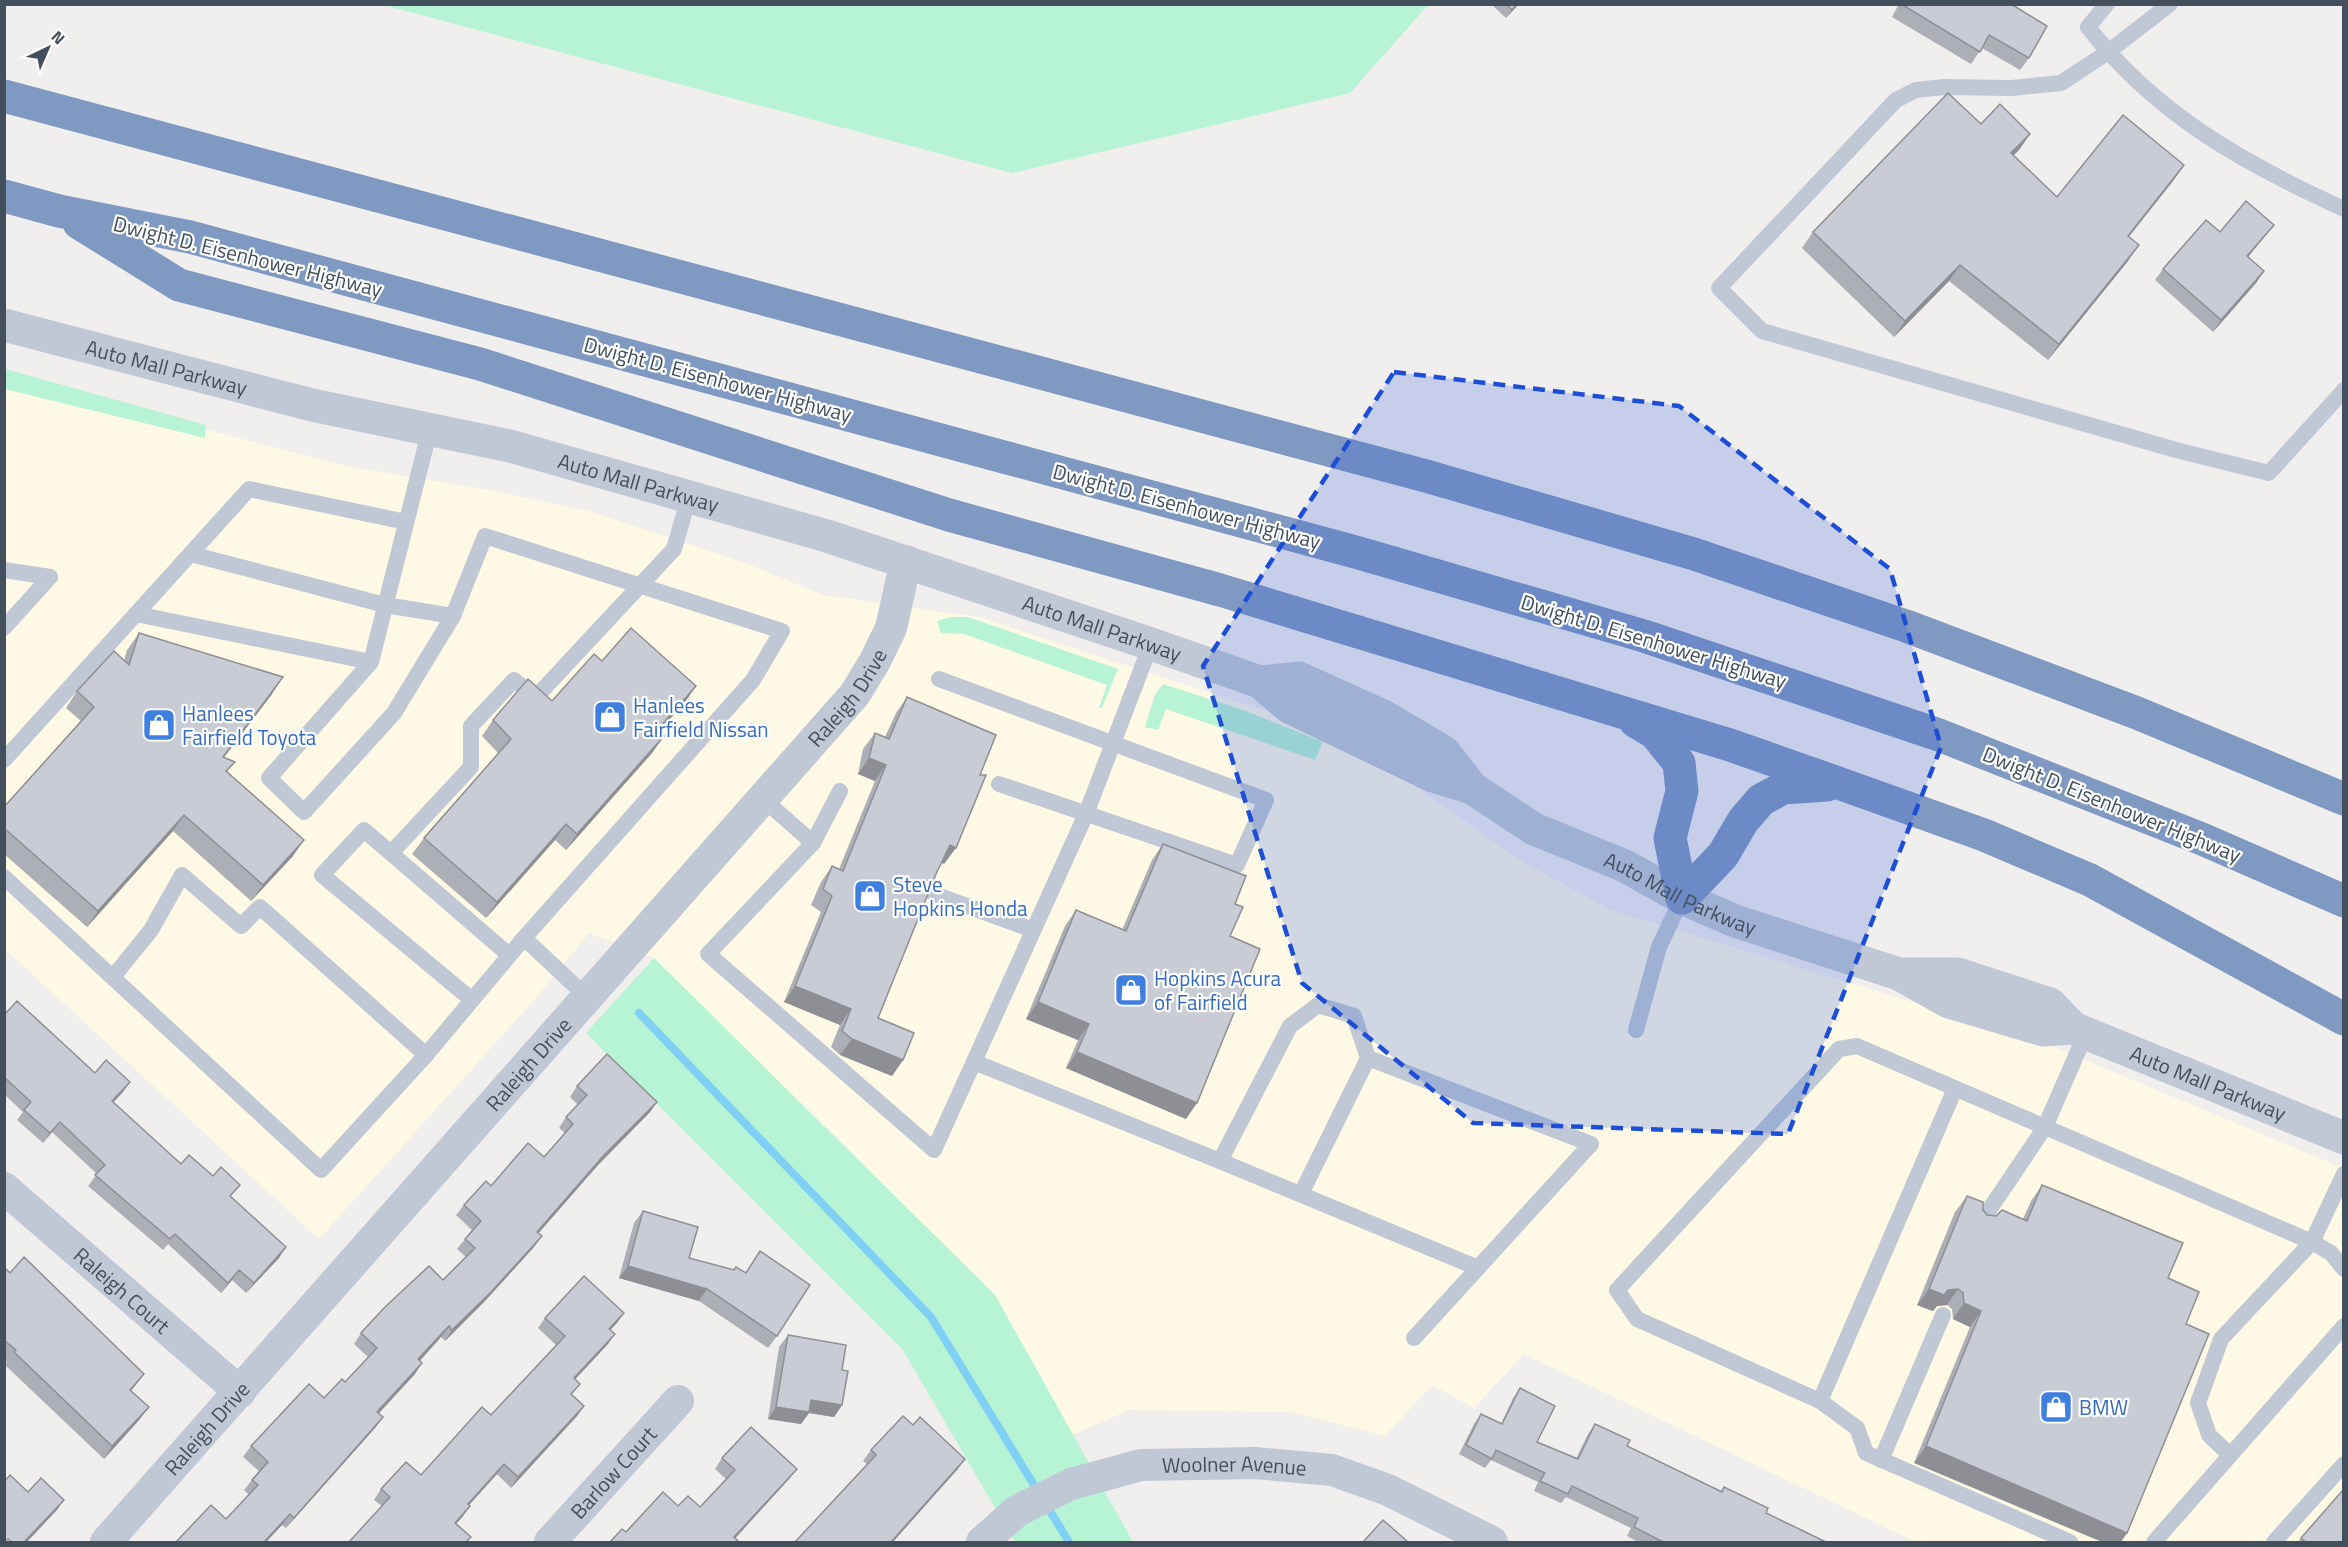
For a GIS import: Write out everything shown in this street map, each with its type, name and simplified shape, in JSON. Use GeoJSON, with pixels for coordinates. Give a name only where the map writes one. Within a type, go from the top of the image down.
{"type":"FeatureCollection","features":[{"type":"Feature","properties":{"kind":"highway"},"geometry":{"type":"LineString","coordinates":[[4,96],[1426,476],[1694,554],[1939,638],[2137,713],[2343,799]]}},
{"type":"Feature","properties":{"kind":"highway","name":"Dwight D. Eisenhower Highway"},"geometry":{"type":"LineString","coordinates":[[4,196],[59,211],[213,244],[1359,553],[1644,636],[1814,691],[1950,739],[2202,839],[2343,901]]}},
{"type":"Feature","properties":{"kind":"highway"},"geometry":{"type":"LineString","coordinates":[[59,211],[179,285],[480,364],[949,515],[1220,590],[1620,711],[1841,784],[1984,835],[2090,880],[2343,1018]]}},
{"type":"Feature","properties":{"kind":"highway"},"geometry":{"type":"LineString","coordinates":[[1620,711],[1655,733],[1678,763],[1682,791],[1670,838],[1682,898]]}},
{"type":"Feature","properties":{"kind":"highway"},"geometry":{"type":"LineString","coordinates":[[1682,898],[1723,855],[1743,821],[1761,800],[1783,788],[1841,784]]}},
{"type":"Feature","properties":{"kind":"highway"},"geometry":{"type":"LineString","coordinates":[[2207,943],[2343,994]]}},
{"type":"Feature","properties":{"kind":"street","name":"Auto Mall Parkway"},"geometry":{"type":"LineString","coordinates":[[4,325],[312,405],[510,446],[906,561],[1260,682],[1299,678],[1383,716],[1444,752],[1472,788],[1534,829],[1625,866],[1682,898],[1735,921],[1899,974],[1949,1002],[2043,1030],[2080,1031],[2343,1138]]}},
{"type":"Feature","properties":{"kind":"street","name":"Raleigh Drive"},"geometry":{"type":"LineString","coordinates":[[106,1542],[855,694],[891,628],[906,561]]}},
{"type":"Feature","properties":{"kind":"street","name":"Raleigh Court"},"geometry":{"type":"LineString","coordinates":[[4,1188],[240,1392]]}},
{"type":"Feature","properties":{"kind":"street","name":"Barlow Court"},"geometry":{"type":"LineString","coordinates":[[550,1542],[678,1401]]}},
{"type":"Feature","properties":{"kind":"street","name":"Woolner Avenue"},"geometry":{"type":"LineString","coordinates":[[990,1535],[1017,1511],[1071,1484],[1100,1476],[1141,1465],[1255,1463],[1332,1470],[1388,1490],[1492,1542]]}},
{"type":"Feature","properties":{"kind":"lane"},"geometry":{"type":"LineString","coordinates":[[2107,4],[2088,27],[2108,52],[2172,113],[2264,170],[2343,209]]}},
{"type":"Feature","properties":{"kind":"lane"},"geometry":{"type":"LineString","coordinates":[[2170,4],[2108,52],[2061,83],[2011,88],[1944,87],[1916,90],[1896,100],[1719,288],[1762,331],[2176,450],[2270,473],[2343,390]]}},
{"type":"Feature","properties":{"kind":"lane"},"geometry":{"type":"LineString","coordinates":[[4,876],[321,1170],[426,1055],[509,955],[753,680],[782,631],[641,584],[485,536],[453,616],[394,713],[304,812],[269,778],[371,662],[430,429]]}},
{"type":"Feature","properties":{"kind":"lane"},"geometry":{"type":"LineString","coordinates":[[4,760],[249,489],[406,522]]}},
{"type":"Feature","properties":{"kind":"lane"},"geometry":{"type":"LineString","coordinates":[[391,853],[471,766],[471,726],[514,680],[536,697],[674,549],[689,497]]}},
{"type":"Feature","properties":{"kind":"lane"},"geometry":{"type":"LineString","coordinates":[[190,554],[385,605],[453,616]]}},
{"type":"Feature","properties":{"kind":"lane"},"geometry":{"type":"LineString","coordinates":[[4,570],[50,577],[4,628]]}},
{"type":"Feature","properties":{"kind":"lane"},"geometry":{"type":"LineString","coordinates":[[136,614],[371,662]]}},
{"type":"Feature","properties":{"kind":"lane"},"geometry":{"type":"LineString","coordinates":[[840,790],[813,843],[708,954],[934,1150],[1086,814],[1151,644]]}},
{"type":"Feature","properties":{"kind":"lane"},"geometry":{"type":"LineString","coordinates":[[939,679],[1266,800],[1237,865],[999,784]]}},
{"type":"Feature","properties":{"kind":"lane"},"geometry":{"type":"LineString","coordinates":[[762,798],[813,843]]}},
{"type":"Feature","properties":{"kind":"lane"},"geometry":{"type":"LineString","coordinates":[[472,1000],[322,875],[364,830],[509,955]]}},
{"type":"Feature","properties":{"kind":"lane"},"geometry":{"type":"LineString","coordinates":[[113,977],[151,930],[182,875],[241,926],[260,907],[426,1055]]}},
{"type":"Feature","properties":{"kind":"lane"},"geometry":{"type":"LineString","coordinates":[[934,894],[1033,930]]}},
{"type":"Feature","properties":{"kind":"lane"},"geometry":{"type":"LineString","coordinates":[[1636,1030],[1659,947],[1682,898]]}},
{"type":"Feature","properties":{"kind":"lane"},"geometry":{"type":"LineString","coordinates":[[524,938],[587,997]]}},
{"type":"Feature","properties":{"kind":"lane"},"geometry":{"type":"LineString","coordinates":[[1220,1161],[1290,1026],[1318,1005],[1354,1016],[1368,1058],[1301,1194]]}},
{"type":"Feature","properties":{"kind":"lane"},"geometry":{"type":"LineString","coordinates":[[1981,1222],[2045,1127],[2080,1031]]}},
{"type":"Feature","properties":{"kind":"lane"},"geometry":{"type":"LineString","coordinates":[[2070,1542],[1866,1454],[1857,1428],[1820,1401],[1636,1319],[1617,1290],[1839,1049],[1857,1046],[2312,1242],[2331,1253],[2343,1269]]}},
{"type":"Feature","properties":{"kind":"lane"},"geometry":{"type":"LineString","coordinates":[[1368,1058],[1591,1144],[1414,1338]]}},
{"type":"Feature","properties":{"kind":"lane"},"geometry":{"type":"LineString","coordinates":[[974,1062],[1478,1268]]}},
{"type":"Feature","properties":{"kind":"lane"},"geometry":{"type":"LineString","coordinates":[[1820,1401],[1955,1089]]}},
{"type":"Feature","properties":{"kind":"lane"},"geometry":{"type":"LineString","coordinates":[[2230,1455],[2209,1435],[2198,1403],[2206,1375],[2222,1340],[2312,1242],[2343,1174]]}},
{"type":"Feature","properties":{"kind":"lane"},"geometry":{"type":"LineString","coordinates":[[1881,1460],[1943,1315]]}},
{"type":"Feature","properties":{"kind":"lane"},"geometry":{"type":"LineString","coordinates":[[2154,1542],[2343,1326]]}},
{"type":"Feature","properties":{"kind":"lane"},"geometry":{"type":"LineString","coordinates":[[2274,1542],[2343,1464]]}},
{"type":"Feature","properties":{"kind":"highlighted area"},"geometry":{"type":"Polygon","coordinates":[[[1394,372],[1679,406],[1890,569],[1941,747],[1788,1134],[1473,1123],[1302,983],[1203,666],[1394,372]]]}},
{"type":"Feature","properties":{"kind":"shaded area"},"geometry":{"type":"Polygon","coordinates":[[[4,380],[70,394],[342,465],[490,490],[592,512],[737,560],[824,595],[978,617],[1297,721],[1390,769],[1523,862],[1611,910],[2037,1040],[2343,1168],[2343,1542],[1916,1542],[1524,1354],[1474,1408],[1432,1385],[1385,1436],[1291,1412],[1129,1410],[1072,1435],[995,1295],[654,958],[589,933],[535,999],[319,1239],[5,949],[4,380]]]}},
{"type":"Feature","properties":{"kind":"green space"},"geometry":{"type":"Polygon","coordinates":[[[384,5],[1428,5],[1350,93],[1012,173],[384,5]]]}},
{"type":"Feature","properties":{"kind":"green space"},"geometry":{"type":"Polygon","coordinates":[[[5,369],[206,425],[205,438],[5,389],[5,369]]]}},
{"type":"Feature","properties":{"kind":"green space"},"geometry":{"type":"Polygon","coordinates":[[[950,617],[968,617],[1118,669],[1102,708],[1099,708],[1107,685],[964,634],[941,633],[937,621],[950,617]]]}},
{"type":"Feature","properties":{"kind":"green space"},"geometry":{"type":"Polygon","coordinates":[[[1163,684],[1243,710],[1323,742],[1315,760],[1166,709],[1158,730],[1145,727],[1155,695],[1163,684]]]}},
{"type":"Feature","properties":{"kind":"green space"},"geometry":{"type":"Polygon","coordinates":[[[654,958],[995,1295],[1133,1542],[1015,1542],[903,1350],[586,1033],[654,958]]]}},
{"type":"Feature","properties":{"kind":"building"},"geometry":{"type":"Polygon","coordinates":[[[1506,4],[1517,4],[1512,10],[1506,4]]]}},
{"type":"Feature","properties":{"kind":"building"},"geometry":{"type":"Polygon","coordinates":[[[1901,4],[2011,4],[2047,26],[2029,58],[1989,35],[1980,52],[1901,4]]]}},
{"type":"Feature","properties":{"kind":"building"},"geometry":{"type":"Polygon","coordinates":[[[1948,93],[1981,124],[2000,104],[2030,134],[2011,153],[2057,197],[2123,115],[2184,165],[2128,236],[2139,245],[2059,344],[1960,265],[1905,321],[1813,232],[1948,93]]]}},
{"type":"Feature","properties":{"kind":"building"},"geometry":{"type":"Polygon","coordinates":[[[2246,201],[2274,225],[2247,256],[2264,271],[2221,320],[2163,269],[2206,220],[2220,232],[2246,201]]]}},
{"type":"Feature","properties":{"kind":"building"},"geometry":{"type":"Polygon","coordinates":[[[631,628],[696,686],[658,729],[664,736],[577,834],[566,824],[497,902],[424,838],[511,739],[493,720],[528,679],[552,701],[594,654],[602,661],[631,628]]]}},
{"type":"Feature","properties":{"kind":"building"},"geometry":{"type":"Polygon","coordinates":[[[139,633],[283,677],[223,757],[235,762],[226,771],[304,840],[263,885],[184,815],[98,911],[4,828],[4,807],[94,707],[77,691],[114,651],[129,665],[139,633]]]}},
{"type":"Feature","properties":{"kind":"building","name":"Steve Hopkins Honda"},"geometry":{"type":"Polygon","coordinates":[[[907,697],[996,735],[980,775],[986,775],[956,848],[950,845],[936,874],[878,1018],[914,1033],[903,1060],[852,1039],[842,1031],[851,1009],[795,986],[832,896],[823,889],[832,866],[843,871],[886,765],[869,758],[875,733],[889,739],[907,697]]]}},
{"type":"Feature","properties":{"kind":"building","name":"Hopkins Acura of Fairfield"},"geometry":{"type":"Polygon","coordinates":[[[1163,844],[1246,876],[1235,904],[1243,907],[1230,936],[1260,949],[1197,1103],[1077,1052],[1089,1024],[1038,1002],[1076,910],[1126,931],[1163,844]]]}},
{"type":"Feature","properties":{"kind":"building"},"geometry":{"type":"Polygon","coordinates":[[[17,1001],[95,1073],[106,1060],[130,1082],[112,1101],[181,1164],[189,1155],[213,1176],[221,1167],[240,1185],[230,1196],[286,1247],[254,1283],[239,1270],[228,1283],[175,1234],[170,1239],[95,1175],[105,1165],[60,1122],[50,1133],[24,1110],[31,1102],[4,1077],[4,1015],[17,1001]]]}},
{"type":"Feature","properties":{"kind":"building"},"geometry":{"type":"Polygon","coordinates":[[[607,1054],[657,1102],[605,1154],[537,1232],[542,1236],[491,1292],[452,1330],[449,1326],[418,1359],[422,1363],[377,1412],[383,1417],[294,1518],[290,1514],[264,1542],[176,1542],[211,1505],[226,1519],[258,1485],[252,1480],[268,1462],[251,1446],[309,1384],[324,1398],[342,1379],[345,1382],[377,1348],[361,1333],[384,1308],[429,1266],[443,1280],[475,1248],[465,1239],[481,1221],[464,1205],[486,1181],[491,1186],[528,1143],[544,1157],[573,1124],[566,1117],[587,1095],[577,1086],[607,1054]]]}},
{"type":"Feature","properties":{"kind":"building","name":"BMW"},"geometry":{"type":"Polygon","coordinates":[[[2042,1185],[2183,1243],[2168,1278],[2199,1292],[2186,1324],[2209,1334],[2127,1533],[1926,1446],[1981,1311],[1964,1303],[1963,1293],[1958,1289],[1948,1290],[1944,1295],[1929,1289],[1967,1196],[1983,1202],[1983,1210],[1987,1215],[1996,1216],[2002,1210],[2027,1221],[2042,1185]]]}},
{"type":"Feature","properties":{"kind":"building"},"geometry":{"type":"Polygon","coordinates":[[[643,1211],[698,1227],[689,1258],[734,1270],[736,1267],[746,1273],[760,1251],[810,1285],[777,1336],[707,1289],[628,1266],[643,1211]]]}},
{"type":"Feature","properties":{"kind":"building"},"geometry":{"type":"Polygon","coordinates":[[[24,1257],[144,1374],[130,1390],[149,1407],[112,1446],[4,1340],[4,1267],[10,1273],[24,1257]]]}},
{"type":"Feature","properties":{"kind":"building"},"geometry":{"type":"Polygon","coordinates":[[[584,1276],[624,1313],[609,1329],[615,1334],[574,1378],[580,1384],[571,1394],[584,1406],[518,1477],[504,1464],[468,1504],[470,1506],[455,1523],[471,1537],[466,1542],[349,1542],[390,1497],[381,1489],[406,1462],[421,1475],[482,1407],[491,1415],[565,1336],[545,1318],[584,1276]]]}},
{"type":"Feature","properties":{"kind":"building"},"geometry":{"type":"Polygon","coordinates":[[[788,1335],[846,1345],[842,1370],[848,1371],[842,1405],[811,1400],[809,1412],[776,1407],[788,1335]]]}},
{"type":"Feature","properties":{"kind":"building"},"geometry":{"type":"Polygon","coordinates":[[[1520,1388],[1555,1406],[1537,1442],[1578,1459],[1595,1424],[1630,1440],[1627,1446],[1722,1492],[1724,1487],[1768,1508],[1766,1513],[1826,1542],[1663,1542],[1634,1527],[1638,1518],[1572,1486],[1568,1494],[1540,1481],[1545,1473],[1496,1450],[1492,1459],[1466,1445],[1481,1414],[1502,1424],[1520,1388]]]}},
{"type":"Feature","properties":{"kind":"building"},"geometry":{"type":"Polygon","coordinates":[[[903,1416],[913,1425],[920,1417],[965,1459],[891,1542],[795,1542],[876,1455],[871,1450],[903,1416]]]}},
{"type":"Feature","properties":{"kind":"building"},"geometry":{"type":"Polygon","coordinates":[[[751,1427],[797,1469],[734,1537],[739,1542],[610,1542],[622,1529],[626,1532],[663,1492],[678,1506],[688,1496],[700,1507],[735,1470],[722,1458],[751,1427]]]}},
{"type":"Feature","properties":{"kind":"building"},"geometry":{"type":"Polygon","coordinates":[[[10,1475],[28,1492],[41,1478],[64,1500],[24,1542],[12,1542],[8,1539],[4,1542],[4,1482],[10,1475]]]}},
{"type":"Feature","properties":{"kind":"building"},"geometry":{"type":"Polygon","coordinates":[[[2343,1490],[2343,1542],[2306,1542],[2301,1538],[2343,1490]]]}},
{"type":"Feature","properties":{"kind":"building"},"geometry":{"type":"Polygon","coordinates":[[[1383,1520],[1408,1542],[1363,1542],[1383,1520]]]}},
{"type":"Feature","properties":{"kind":"waterway"},"geometry":{"type":"LineString","coordinates":[[639,1013],[931,1317],[1069,1542]]}},
{"type":"Feature","properties":{"kind":"place","name":"Hanlees Fairfield Nissan"},"geometry":{"type":"Point","coordinates":[610,717]}},
{"type":"Feature","properties":{"kind":"place","name":"Hanlees Fairfield Toyota"},"geometry":{"type":"Point","coordinates":[159,725]}},
{"type":"Feature","properties":{"kind":"place","name":"Steve Hopkins Honda"},"geometry":{"type":"Point","coordinates":[870,896]}},
{"type":"Feature","properties":{"kind":"place","name":"Hopkins Acura of Fairfield"},"geometry":{"type":"Point","coordinates":[1131,990]}},
{"type":"Feature","properties":{"kind":"place","name":"BMW"},"geometry":{"type":"Point","coordinates":[2056,1407]}}]}
